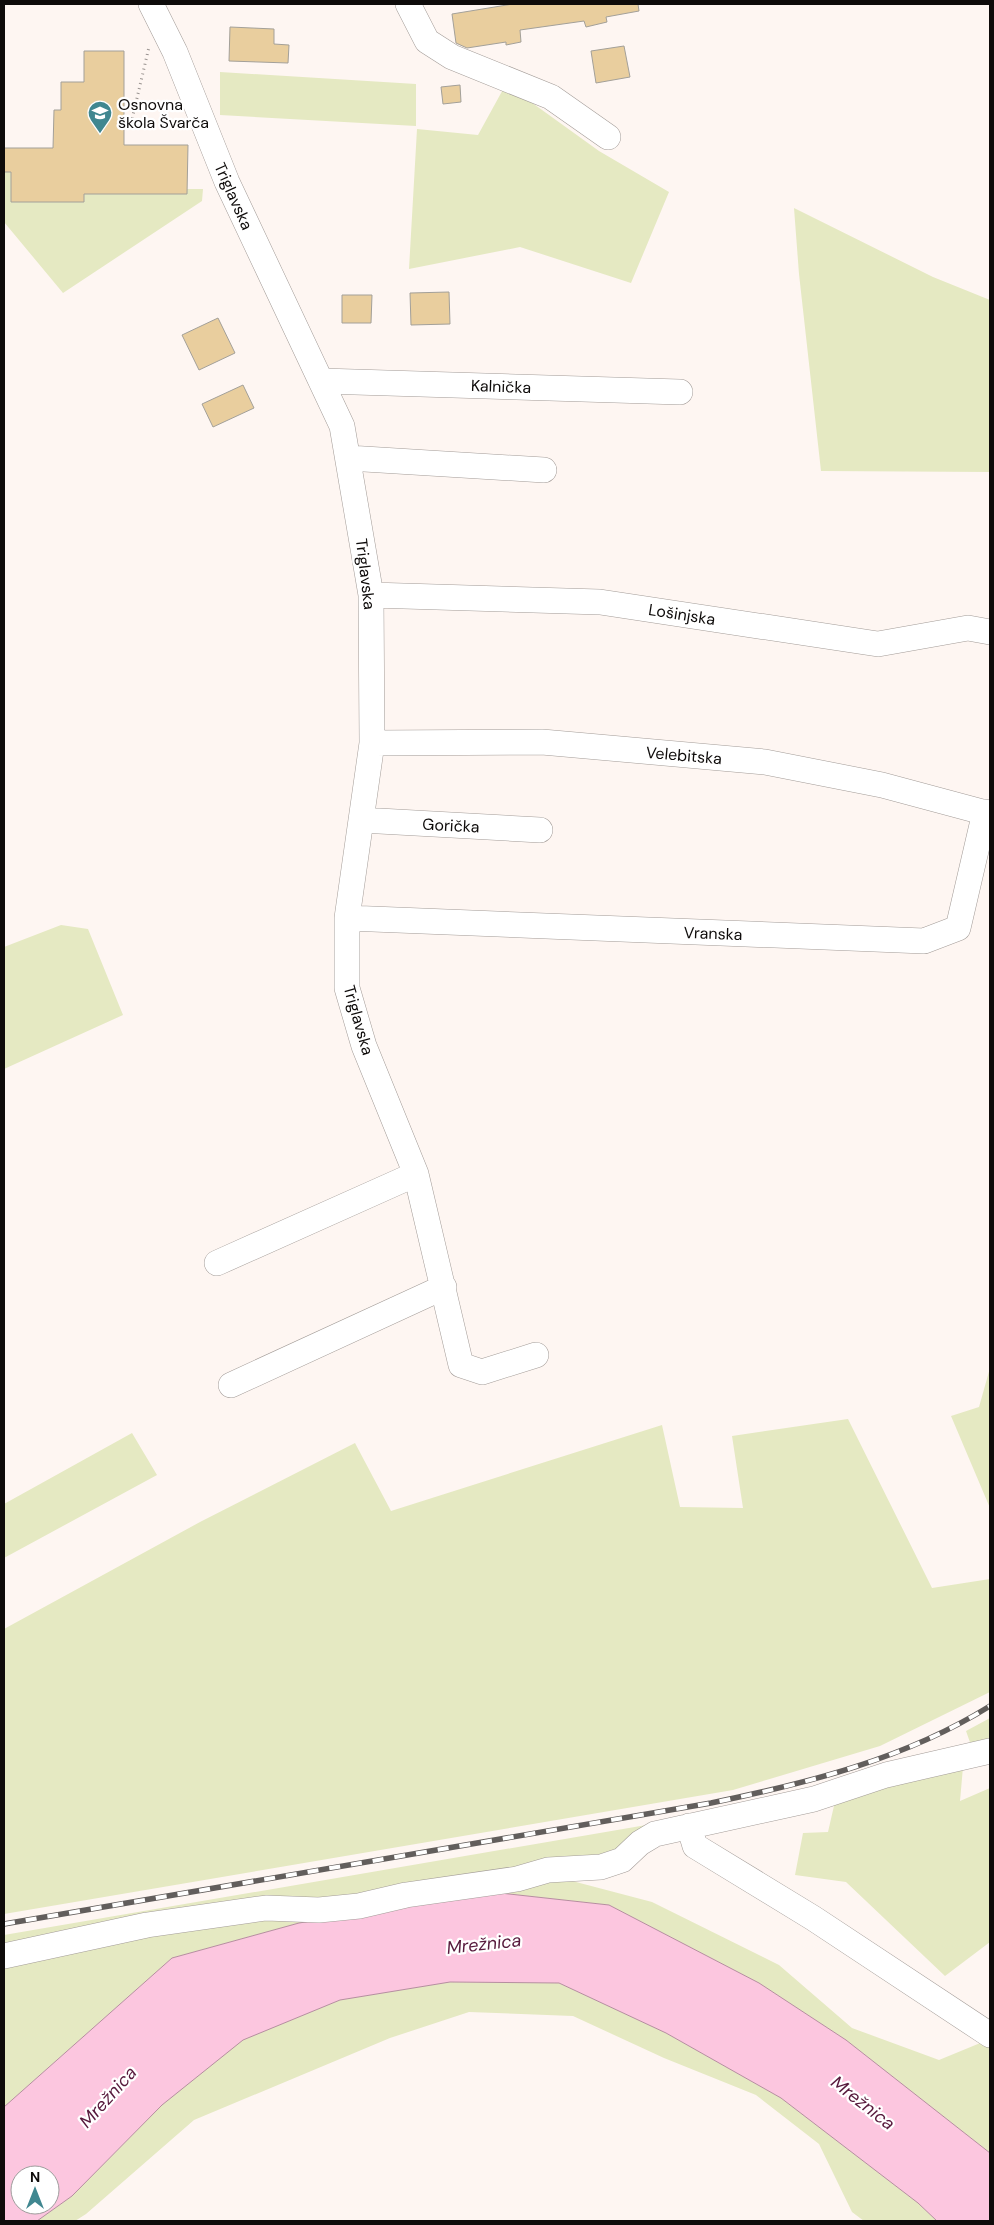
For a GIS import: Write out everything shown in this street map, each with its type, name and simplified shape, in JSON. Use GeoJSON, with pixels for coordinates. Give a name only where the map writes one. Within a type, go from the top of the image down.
{"type":"FeatureCollection","features":[{"type":"Feature","properties":{"kind":"street","name":"Triglavska"},"geometry":{"type":"LineString","coordinates":[[151,4],[158,35],[342,426],[371,595],[372,743],[347,918],[348,988],[364,1046],[416,1174],[461,1365],[482,1372],[536,1355]]}},
{"type":"Feature","properties":{"kind":"street"},"geometry":{"type":"LineString","coordinates":[[158,35],[174,4]]}},
{"type":"Feature","properties":{"kind":"street"},"geometry":{"type":"LineString","coordinates":[[408,4],[427,41],[452,57],[552,97],[608,137]]}},
{"type":"Feature","properties":{"kind":"street","name":"Kalnička"},"geometry":{"type":"LineString","coordinates":[[322,381],[680,392]]}},
{"type":"Feature","properties":{"kind":"street"},"geometry":{"type":"LineString","coordinates":[[348,458],[544,470]]}},
{"type":"Feature","properties":{"kind":"street","name":"Lošinjska"},"geometry":{"type":"LineString","coordinates":[[371,595],[600,602],[878,644],[968,628],[990,632]]}},
{"type":"Feature","properties":{"kind":"street","name":"Velebitska"},"geometry":{"type":"LineString","coordinates":[[372,743],[542,742],[765,762],[882,785],[988,813]]}},
{"type":"Feature","properties":{"kind":"street","name":"Vranska"},"geometry":{"type":"LineString","coordinates":[[347,918],[924,942],[958,928],[988,813]]}},
{"type":"Feature","properties":{"kind":"street","name":"Gorička"},"geometry":{"type":"LineString","coordinates":[[361,820],[540,830]]}},
{"type":"Feature","properties":{"kind":"street"},"geometry":{"type":"LineString","coordinates":[[217,1263],[416,1174]]}},
{"type":"Feature","properties":{"kind":"street"},"geometry":{"type":"LineString","coordinates":[[231,1385],[444,1287]]}},
{"type":"Feature","properties":{"kind":"street"},"geometry":{"type":"LineString","coordinates":[[4,1956],[147,1924],[266,1908],[319,1910],[359,1906],[406,1896],[517,1879],[548,1870],[601,1867],[622,1860],[640,1843],[655,1834],[814,1799],[886,1775],[990,1751]]}},
{"type":"Feature","properties":{"kind":"street"},"geometry":{"type":"LineString","coordinates":[[689,1826],[694,1846],[813,1918],[990,2035]]}},
{"type":"Feature","properties":{"kind":"path"},"geometry":{"type":"LineString","coordinates":[[130,128],[158,35]]}},
{"type":"Feature","properties":{"kind":"green space"},"geometry":{"type":"Polygon","coordinates":[[[220,72],[416,84],[416,126],[220,115],[220,72]]]}},
{"type":"Feature","properties":{"kind":"green space"},"geometry":{"type":"Polygon","coordinates":[[[506,84],[599,151],[669,192],[631,283],[520,247],[409,269],[417,129],[478,135],[506,84]]]}},
{"type":"Feature","properties":{"kind":"green space"},"geometry":{"type":"Polygon","coordinates":[[[4,172],[11,172],[84,194],[187,194],[187,189],[203,189],[202,201],[63,293],[4,222],[4,172]]]}},
{"type":"Feature","properties":{"kind":"green space"},"geometry":{"type":"Polygon","coordinates":[[[794,208],[933,277],[990,300],[990,472],[821,471],[799,274],[794,208]]]}},
{"type":"Feature","properties":{"kind":"green space"},"geometry":{"type":"Polygon","coordinates":[[[61,925],[88,929],[123,1015],[4,1069],[4,947],[61,925]]]}},
{"type":"Feature","properties":{"kind":"green space"},"geometry":{"type":"Polygon","coordinates":[[[990,1368],[990,1508],[951,1416],[979,1407],[990,1368]]]}},
{"type":"Feature","properties":{"kind":"green space"},"geometry":{"type":"Polygon","coordinates":[[[848,1419],[932,1588],[990,1579],[990,1692],[880,1746],[733,1790],[4,1914],[4,1629],[200,1522],[355,1443],[391,1511],[662,1425],[680,1507],[743,1508],[732,1436],[848,1419]]]}},
{"type":"Feature","properties":{"kind":"green space"},"geometry":{"type":"Polygon","coordinates":[[[132,1433],[157,1475],[4,1558],[4,1504],[132,1433]]]}},
{"type":"Feature","properties":{"kind":"green space"},"geometry":{"type":"Polygon","coordinates":[[[990,1718],[990,1743],[972,1748],[966,1731],[990,1718]]]}},
{"type":"Feature","properties":{"kind":"green space"},"geometry":{"type":"Polygon","coordinates":[[[963,1767],[960,1801],[990,1788],[990,1942],[945,1976],[846,1882],[795,1875],[803,1833],[828,1832],[836,1797],[963,1767]]]}},
{"type":"Feature","properties":{"kind":"green space"},"geometry":{"type":"Polygon","coordinates":[[[658,1823],[613,1856],[557,1877],[652,1902],[779,1965],[852,2028],[939,2060],[990,2039],[990,2153],[846,2040],[759,1983],[609,1905],[491,1892],[299,1923],[172,1958],[4,2107],[4,1935],[658,1823]]]}},
{"type":"Feature","properties":{"kind":"green space"},"geometry":{"type":"Polygon","coordinates":[[[450,1982],[559,1983],[666,2033],[781,2098],[918,2203],[937,2221],[864,2221],[852,2212],[819,2144],[756,2095],[664,2058],[573,2016],[469,2012],[390,2038],[194,2120],[86,2214],[75,2221],[37,2221],[45,2215],[60,2215],[60,2205],[72,2196],[162,2105],[242,2040],[340,2000],[450,1982]]]}},
{"type":"Feature","properties":{"kind":"water","name":"Mrežnica"},"geometry":{"type":"Polygon","coordinates":[[[491,1892],[609,1905],[759,1983],[846,2040],[990,2153],[990,2221],[937,2221],[918,2203],[781,2098],[666,2033],[559,1983],[450,1982],[340,2000],[243,2040],[162,2105],[72,2196],[60,2205],[60,2165],[10,2165],[10,2215],[45,2215],[37,2221],[4,2221],[4,2107],[172,1958],[299,1923],[491,1892]]]}},
{"type":"Feature","properties":{"kind":"building"},"geometry":{"type":"Polygon","coordinates":[[[513,4],[638,4],[639,11],[606,17],[607,22],[586,27],[584,21],[520,30],[521,42],[506,45],[506,42],[467,48],[456,43],[452,14],[513,4]]]}},
{"type":"Feature","properties":{"kind":"building"},"geometry":{"type":"Polygon","coordinates":[[[230,27],[274,29],[274,44],[289,45],[288,63],[229,61],[230,27]]]}},
{"type":"Feature","properties":{"kind":"building"},"geometry":{"type":"Polygon","coordinates":[[[624,46],[630,77],[596,83],[591,51],[624,46]]]}},
{"type":"Feature","properties":{"kind":"building"},"geometry":{"type":"Polygon","coordinates":[[[84,51],[124,51],[124,145],[188,145],[187,194],[84,194],[84,202],[11,202],[11,172],[4,172],[4,148],[53,148],[54,110],[61,110],[61,82],[84,82],[84,51]]]}},
{"type":"Feature","properties":{"kind":"building"},"geometry":{"type":"Polygon","coordinates":[[[460,85],[461,102],[443,104],[441,87],[460,85]]]}},
{"type":"Feature","properties":{"kind":"building"},"geometry":{"type":"Polygon","coordinates":[[[449,292],[450,324],[411,325],[410,293],[449,292]]]}},
{"type":"Feature","properties":{"kind":"building"},"geometry":{"type":"Polygon","coordinates":[[[342,295],[372,295],[371,323],[342,323],[342,295]]]}},
{"type":"Feature","properties":{"kind":"building"},"geometry":{"type":"Polygon","coordinates":[[[218,318],[235,353],[199,370],[182,335],[218,318]]]}},
{"type":"Feature","properties":{"kind":"building"},"geometry":{"type":"Polygon","coordinates":[[[243,385],[254,408],[213,427],[202,404],[243,385]]]}},
{"type":"Feature","properties":{"kind":"railway"},"geometry":{"type":"LineString","coordinates":[[4,1924],[711,1803],[784,1787],[890,1755],[958,1725],[990,1706]]}},
{"type":"Feature","properties":{"kind":"place","name":"Osnovna škola Švarča"},"geometry":{"type":"Point","coordinates":[100,134]}}]}
